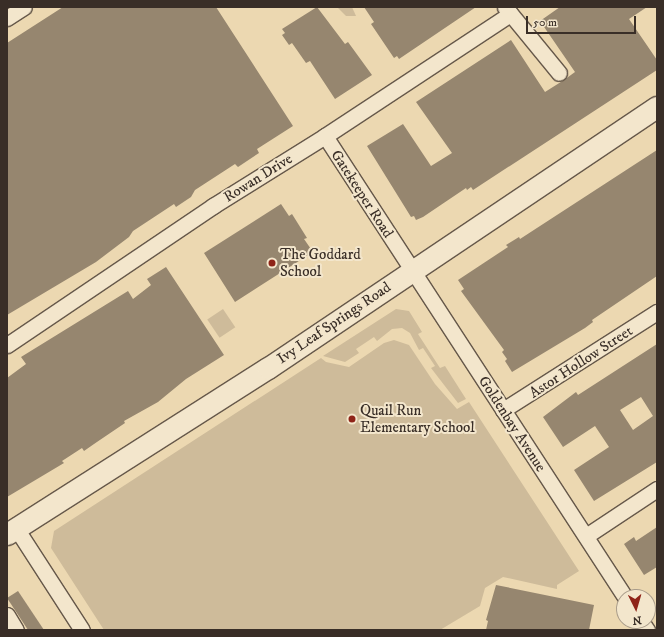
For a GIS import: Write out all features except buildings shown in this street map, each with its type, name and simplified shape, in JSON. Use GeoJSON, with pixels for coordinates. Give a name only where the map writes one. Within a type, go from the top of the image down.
{"type":"FeatureCollection","features":[{"type":"Feature","properties":{"kind":"street"},"geometry":{"type":"LineString","coordinates":[[7,18],[24,7]]}},
{"type":"Feature","properties":{"kind":"street"},"geometry":{"type":"LineString","coordinates":[[507,10],[559,73]]}},
{"type":"Feature","properties":{"kind":"street","name":"Rowan Drive"},"geometry":{"type":"LineString","coordinates":[[7,345],[213,206],[324,136],[507,10]]}},
{"type":"Feature","properties":{"kind":"street","name":"Ivy Leaf Springs Road"},"geometry":{"type":"LineString","coordinates":[[12,530],[268,368],[657,107]]}},
{"type":"Feature","properties":{"kind":"street","name":"Gatekeeper Road"},"geometry":{"type":"LineString","coordinates":[[324,136],[399,251]]}},
{"type":"Feature","properties":{"kind":"street","name":"Goldenbay Avenue"},"geometry":{"type":"LineString","coordinates":[[399,251],[620,589]]}},
{"type":"Feature","properties":{"kind":"street","name":"Astor Hollow Street"},"geometry":{"type":"LineString","coordinates":[[503,410],[657,312]]}},
{"type":"Feature","properties":{"kind":"street"},"geometry":{"type":"LineString","coordinates":[[586,536],[657,489]]}},
{"type":"Feature","properties":{"kind":"street"},"geometry":{"type":"LineString","coordinates":[[12,530],[82,630]]}},
{"type":"Feature","properties":{"kind":"street"},"geometry":{"type":"LineString","coordinates":[[7,615],[16,630]]}},
{"type":"Feature","properties":{"kind":"shaded area"},"geometry":{"type":"Polygon","coordinates":[[[337,7],[352,7],[356,16],[346,16],[337,7]]]}},
{"type":"Feature","properties":{"kind":"shaded area"},"geometry":{"type":"Polygon","coordinates":[[[223,309],[235,327],[220,338],[207,320],[223,309]]]}},
{"type":"Feature","properties":{"kind":"shaded area"},"geometry":{"type":"Polygon","coordinates":[[[396,309],[409,311],[422,332],[418,334],[440,368],[445,366],[466,399],[458,403],[431,368],[435,366],[423,348],[419,350],[410,333],[402,328],[392,329],[377,341],[374,337],[356,349],[359,353],[345,362],[323,356],[396,309]]]}},
{"type":"Feature","properties":{"kind":"shaded area","name":"Quail Run Elementary School"},"geometry":{"type":"Polygon","coordinates":[[[394,340],[409,345],[435,384],[457,409],[469,402],[579,571],[557,585],[557,589],[503,577],[485,588],[480,606],[440,630],[104,630],[51,548],[54,531],[321,358],[326,362],[349,367],[384,343],[394,340]]]}},
{"type":"Feature","properties":{"kind":"place","name":"The Goddard School"},"geometry":{"type":"Point","coordinates":[272,263]}},
{"type":"Feature","properties":{"kind":"place","name":"Quail Run Elementary School"},"geometry":{"type":"Point","coordinates":[352,419]}}]}
